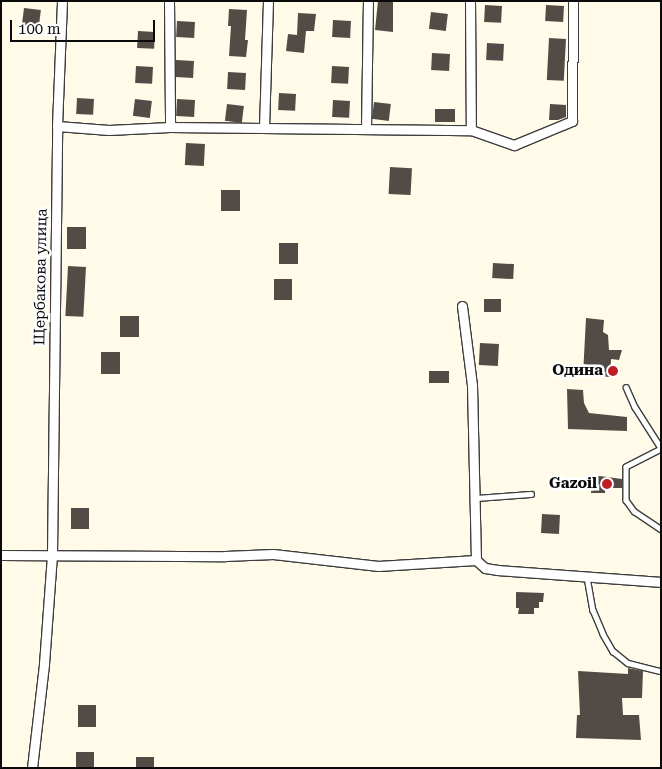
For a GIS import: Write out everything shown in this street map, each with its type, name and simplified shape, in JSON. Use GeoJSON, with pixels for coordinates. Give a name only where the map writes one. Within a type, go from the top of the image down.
{"type":"FeatureCollection","features":[{"type":"Feature","properties":{"kind":"street","name":"Щербакова улица"},"geometry":{"type":"LineString","coordinates":[[32,768],[44,664],[52,554],[57,126],[62,1]]}},
{"type":"Feature","properties":{"kind":"street"},"geometry":{"type":"LineString","coordinates":[[168,1],[170,127]]}},
{"type":"Feature","properties":{"kind":"street"},"geometry":{"type":"LineString","coordinates":[[264,128],[268,1]]}},
{"type":"Feature","properties":{"kind":"street"},"geometry":{"type":"LineString","coordinates":[[366,128],[368,1]]}},
{"type":"Feature","properties":{"kind":"street"},"geometry":{"type":"LineString","coordinates":[[470,1],[471,130]]}},
{"type":"Feature","properties":{"kind":"street"},"geometry":{"type":"LineString","coordinates":[[57,126],[109,130],[170,127],[471,130],[514,145],[572,121],[573,1]]}},
{"type":"Feature","properties":{"kind":"street"},"geometry":{"type":"LineString","coordinates":[[462,306],[472,385],[476,560]]}},
{"type":"Feature","properties":{"kind":"street"},"geometry":{"type":"LineString","coordinates":[[1,555],[225,556],[273,554],[378,566],[476,560],[485,568],[498,570],[661,582]]}},
{"type":"Feature","properties":{"kind":"lane"},"geometry":{"type":"LineString","coordinates":[[626,387],[661,449],[626,467],[626,500],[634,511],[661,529]]}},
{"type":"Feature","properties":{"kind":"lane"},"geometry":{"type":"LineString","coordinates":[[475,498],[531,494]]}},
{"type":"Feature","properties":{"kind":"lane"},"geometry":{"type":"LineString","coordinates":[[588,577],[593,610],[603,634],[614,651],[628,663],[661,671]]}},
{"type":"Feature","properties":{"kind":"building"},"geometry":{"type":"Polygon","coordinates":[[[378,1],[393,1],[393,32],[375,30],[378,1]]]}},
{"type":"Feature","properties":{"kind":"building"},"geometry":{"type":"Polygon","coordinates":[[[485,5],[502,6],[501,23],[484,22],[485,5]]]}},
{"type":"Feature","properties":{"kind":"building"},"geometry":{"type":"Polygon","coordinates":[[[546,5],[564,6],[563,22],[545,21],[546,5]]]}},
{"type":"Feature","properties":{"kind":"building"},"geometry":{"type":"Polygon","coordinates":[[[24,8],[41,10],[39,27],[22,25],[24,8]]]}},
{"type":"Feature","properties":{"kind":"building"},"geometry":{"type":"Polygon","coordinates":[[[229,9],[247,10],[245,40],[248,40],[246,57],[229,56],[231,26],[228,26],[229,9]]]}},
{"type":"Feature","properties":{"kind":"building"},"geometry":{"type":"Polygon","coordinates":[[[431,12],[448,14],[446,31],[429,29],[431,12]]]}},
{"type":"Feature","properties":{"kind":"building"},"geometry":{"type":"Polygon","coordinates":[[[298,13],[316,14],[314,31],[306,31],[304,53],[286,51],[288,34],[297,35],[298,13]]]}},
{"type":"Feature","properties":{"kind":"building"},"geometry":{"type":"Polygon","coordinates":[[[333,20],[351,21],[350,38],[332,37],[333,20]]]}},
{"type":"Feature","properties":{"kind":"building"},"geometry":{"type":"Polygon","coordinates":[[[177,21],[195,22],[194,38],[176,37],[177,21]]]}},
{"type":"Feature","properties":{"kind":"building"},"geometry":{"type":"Polygon","coordinates":[[[138,31],[155,32],[154,49],[137,48],[138,31]]]}},
{"type":"Feature","properties":{"kind":"building"},"geometry":{"type":"Polygon","coordinates":[[[549,38],[566,39],[564,81],[547,80],[549,38]]]}},
{"type":"Feature","properties":{"kind":"building"},"geometry":{"type":"Polygon","coordinates":[[[487,43],[504,44],[503,61],[486,60],[487,43]]]}},
{"type":"Feature","properties":{"kind":"building"},"geometry":{"type":"Polygon","coordinates":[[[432,53],[450,54],[449,71],[431,70],[432,53]]]}},
{"type":"Feature","properties":{"kind":"building"},"geometry":{"type":"Polygon","coordinates":[[[176,60],[194,61],[193,78],[175,77],[176,60]]]}},
{"type":"Feature","properties":{"kind":"building"},"geometry":{"type":"Polygon","coordinates":[[[136,66],[153,67],[152,84],[135,83],[136,66]]]}},
{"type":"Feature","properties":{"kind":"building"},"geometry":{"type":"Polygon","coordinates":[[[332,66],[349,67],[348,84],[331,83],[332,66]]]}},
{"type":"Feature","properties":{"kind":"building"},"geometry":{"type":"Polygon","coordinates":[[[228,72],[246,73],[245,90],[227,89],[228,72]]]}},
{"type":"Feature","properties":{"kind":"building"},"geometry":{"type":"Polygon","coordinates":[[[279,93],[296,94],[295,111],[278,110],[279,93]]]}},
{"type":"Feature","properties":{"kind":"building"},"geometry":{"type":"Polygon","coordinates":[[[77,98],[94,99],[93,115],[76,114],[77,98]]]}},
{"type":"Feature","properties":{"kind":"building"},"geometry":{"type":"Polygon","coordinates":[[[135,99],[152,101],[150,118],[133,116],[135,99]]]}},
{"type":"Feature","properties":{"kind":"building"},"geometry":{"type":"Polygon","coordinates":[[[177,99],[195,100],[194,117],[176,116],[177,99]]]}},
{"type":"Feature","properties":{"kind":"building"},"geometry":{"type":"Polygon","coordinates":[[[333,100],[350,101],[349,118],[332,117],[333,100]]]}},
{"type":"Feature","properties":{"kind":"building"},"geometry":{"type":"Polygon","coordinates":[[[374,102],[391,104],[389,121],[372,119],[374,102]]]}},
{"type":"Feature","properties":{"kind":"building"},"geometry":{"type":"Polygon","coordinates":[[[227,104],[244,106],[242,123],[225,121],[227,104]]]}},
{"type":"Feature","properties":{"kind":"building"},"geometry":{"type":"Polygon","coordinates":[[[550,104],[566,105],[566,117],[558,120],[549,120],[550,104]]]}},
{"type":"Feature","properties":{"kind":"building"},"geometry":{"type":"Polygon","coordinates":[[[435,109],[455,109],[455,122],[435,122],[435,109]]]}},
{"type":"Feature","properties":{"kind":"building"},"geometry":{"type":"Polygon","coordinates":[[[186,143],[205,144],[204,166],[185,165],[186,143]]]}},
{"type":"Feature","properties":{"kind":"building"},"geometry":{"type":"Polygon","coordinates":[[[390,167],[412,168],[411,195],[389,194],[390,167]]]}},
{"type":"Feature","properties":{"kind":"building"},"geometry":{"type":"Polygon","coordinates":[[[221,190],[240,190],[240,211],[221,211],[221,190]]]}},
{"type":"Feature","properties":{"kind":"building"},"geometry":{"type":"Polygon","coordinates":[[[67,227],[86,227],[86,249],[67,249],[67,227]]]}},
{"type":"Feature","properties":{"kind":"building"},"geometry":{"type":"Polygon","coordinates":[[[279,243],[298,243],[298,264],[279,264],[279,243]]]}},
{"type":"Feature","properties":{"kind":"building"},"geometry":{"type":"Polygon","coordinates":[[[493,263],[514,264],[513,279],[492,278],[493,263]]]}},
{"type":"Feature","properties":{"kind":"building"},"geometry":{"type":"Polygon","coordinates":[[[68,266],[86,267],[83,317],[65,316],[68,266]]]}},
{"type":"Feature","properties":{"kind":"building"},"geometry":{"type":"Polygon","coordinates":[[[274,279],[292,279],[292,300],[274,300],[274,279]]]}},
{"type":"Feature","properties":{"kind":"building"},"geometry":{"type":"Polygon","coordinates":[[[484,299],[501,299],[501,312],[484,312],[484,299]]]}},
{"type":"Feature","properties":{"kind":"building"},"geometry":{"type":"Polygon","coordinates":[[[120,316],[139,316],[139,337],[120,337],[120,316]]]}},
{"type":"Feature","properties":{"kind":"building"},"geometry":{"type":"Polygon","coordinates":[[[586,318],[604,320],[603,332],[608,335],[609,350],[622,350],[619,360],[611,359],[610,377],[583,375],[586,318]]]}},
{"type":"Feature","properties":{"kind":"building"},"geometry":{"type":"Polygon","coordinates":[[[480,343],[499,344],[498,366],[479,365],[480,343]]]}},
{"type":"Feature","properties":{"kind":"building"},"geometry":{"type":"Polygon","coordinates":[[[101,352],[120,352],[120,374],[101,374],[101,352]]]}},
{"type":"Feature","properties":{"kind":"building"},"geometry":{"type":"Polygon","coordinates":[[[429,371],[449,371],[449,383],[429,383],[429,371]]]}},
{"type":"Feature","properties":{"kind":"building"},"geometry":{"type":"Polygon","coordinates":[[[567,389],[583,390],[584,403],[589,413],[627,417],[627,431],[568,429],[567,389]]]}},
{"type":"Feature","properties":{"kind":"building","name":"Gazoil"},"geometry":{"type":"Polygon","coordinates":[[[592,475],[622,479],[622,488],[605,488],[605,493],[591,493],[592,475]]]}},
{"type":"Feature","properties":{"kind":"building"},"geometry":{"type":"Polygon","coordinates":[[[71,508],[89,508],[89,529],[71,529],[71,508]]]}},
{"type":"Feature","properties":{"kind":"building"},"geometry":{"type":"Polygon","coordinates":[[[542,514],[560,515],[559,534],[541,533],[542,514]]]}},
{"type":"Feature","properties":{"kind":"building"},"geometry":{"type":"Polygon","coordinates":[[[516,592],[544,593],[543,602],[539,602],[539,608],[534,608],[534,614],[518,614],[519,608],[516,608],[516,592]]]}},
{"type":"Feature","properties":{"kind":"building"},"geometry":{"type":"Polygon","coordinates":[[[628,668],[643,671],[642,698],[622,698],[623,715],[639,715],[641,740],[576,738],[577,715],[580,715],[578,671],[628,674],[628,668]]]}},
{"type":"Feature","properties":{"kind":"building"},"geometry":{"type":"Polygon","coordinates":[[[78,705],[96,705],[96,727],[78,727],[78,705]]]}},
{"type":"Feature","properties":{"kind":"building"},"geometry":{"type":"Polygon","coordinates":[[[76,752],[94,752],[94,768],[76,768],[76,752]]]}},
{"type":"Feature","properties":{"kind":"building"},"geometry":{"type":"Polygon","coordinates":[[[136,757],[154,757],[154,768],[136,768],[136,757]]]}},
{"type":"Feature","properties":{"kind":"place","name":"Одина"},"geometry":{"type":"Point","coordinates":[613,371]}},
{"type":"Feature","properties":{"kind":"place","name":"Gazoil"},"geometry":{"type":"Point","coordinates":[607,484]}}]}
